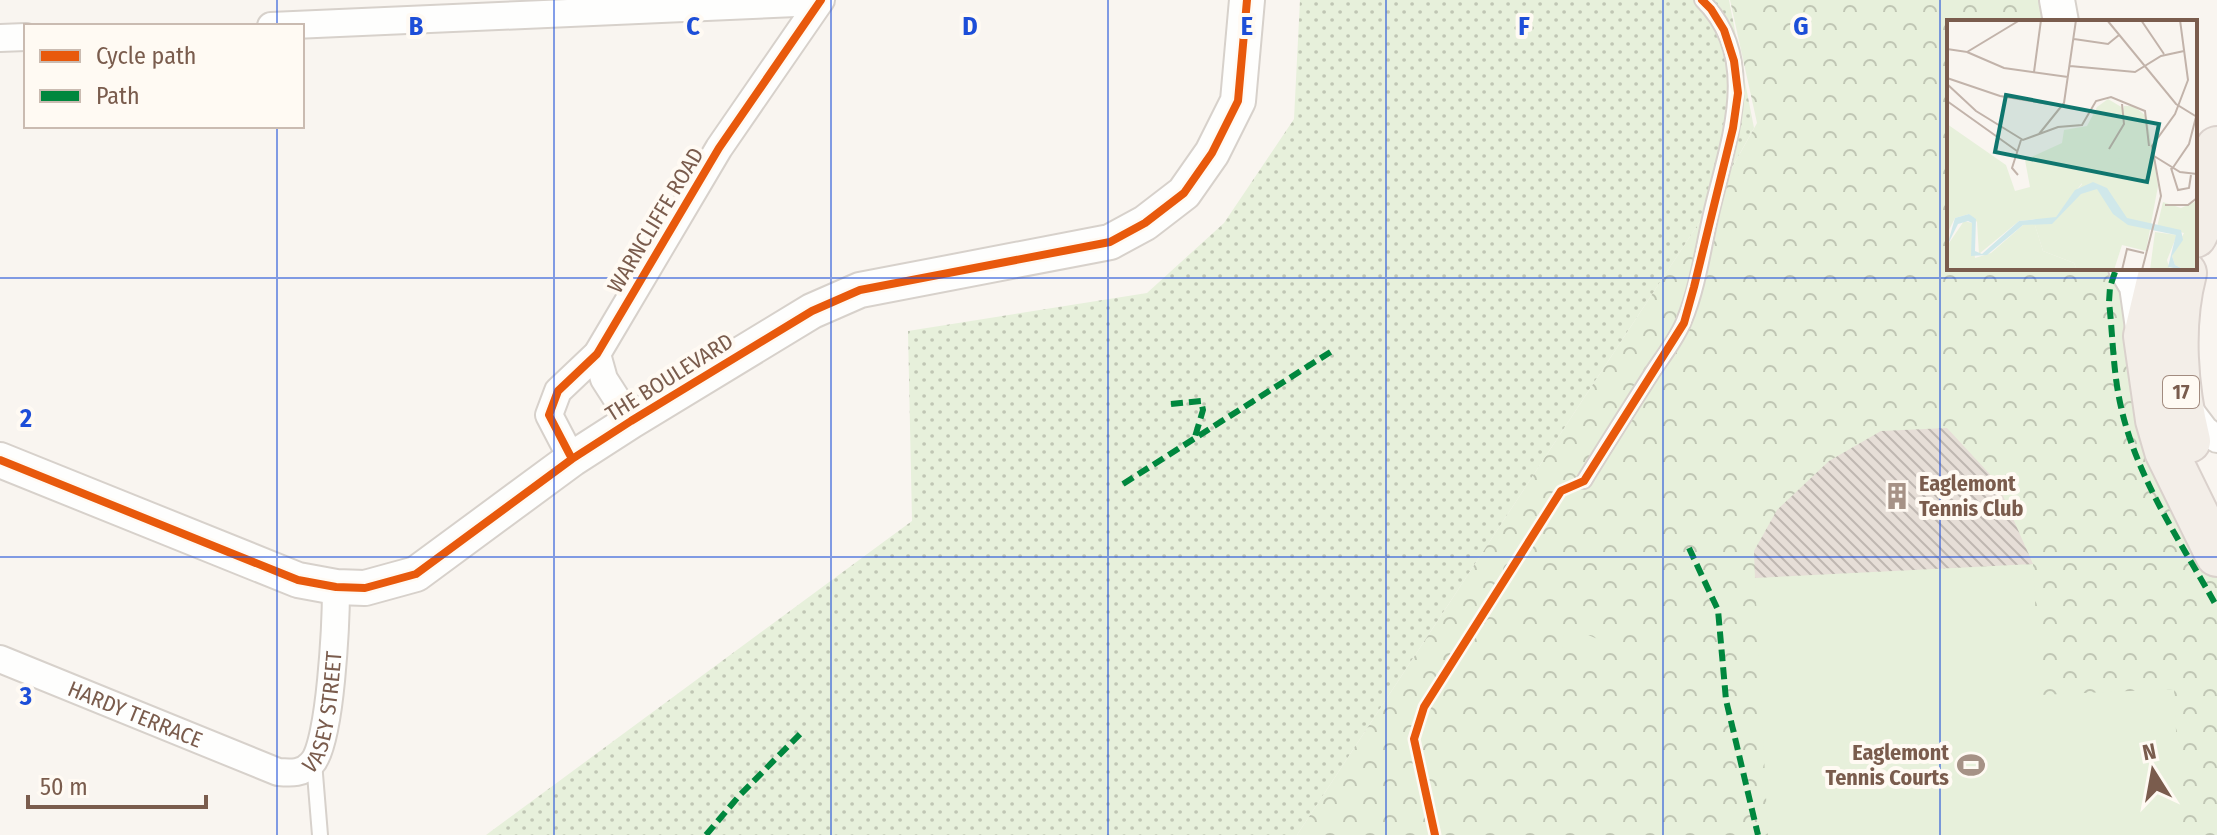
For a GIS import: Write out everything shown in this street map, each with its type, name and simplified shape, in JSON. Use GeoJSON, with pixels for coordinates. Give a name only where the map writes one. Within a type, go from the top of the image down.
{"type":"FeatureCollection","features":[{"type":"Feature","properties":{"kind":"main road"},"geometry":{"type":"LineString","coordinates":[[2197,184],[2217,148]]}},
{"type":"Feature","properties":{"kind":"main road"},"geometry":{"type":"LineString","coordinates":[[2197,232],[2217,192]]}},
{"type":"Feature","properties":{"kind":"main road","name":"17"},"geometry":{"type":"LineString","coordinates":[[2161,270],[2145,336],[2151,386],[2166,451],[2217,555]]}},
{"type":"Feature","properties":{"kind":"main road","name":"17"},"geometry":{"type":"LineString","coordinates":[[2186,270],[2177,322],[2182,399],[2188,438],[2204,485],[2217,510]]}},
{"type":"Feature","properties":{"kind":"street","name":"THE BOULEVARD"},"geometry":{"type":"LineString","coordinates":[[0,460],[298,580],[336,587],[365,588],[416,574],[572,459],[812,311],[860,290],[1110,242],[1145,223],[1184,193],[1212,153],[1238,101],[1247,0]]}},
{"type":"Feature","properties":{"kind":"street"},"geometry":{"type":"LineString","coordinates":[[2057,0],[2061,20]]}},
{"type":"Feature","properties":{"kind":"street"},"geometry":{"type":"LineString","coordinates":[[304,24],[820,1]]}},
{"type":"Feature","properties":{"kind":"street","name":"WARNCLIFFE ROAD"},"geometry":{"type":"LineString","coordinates":[[572,459],[549,415],[558,391],[597,354],[719,148],[820,1]]}},
{"type":"Feature","properties":{"kind":"street"},"geometry":{"type":"LineString","coordinates":[[0,38],[24,37]]}},
{"type":"Feature","properties":{"kind":"street"},"geometry":{"type":"LineString","coordinates":[[2127,270],[2137,286],[2145,336]]}},
{"type":"Feature","properties":{"kind":"street"},"geometry":{"type":"LineString","coordinates":[[597,354],[604,379],[631,421]]}},
{"type":"Feature","properties":{"kind":"street"},"geometry":{"type":"LineString","coordinates":[[2182,399],[2205,430],[2217,439]]}},
{"type":"Feature","properties":{"kind":"street","name":"VASEY STREET"},"geometry":{"type":"LineString","coordinates":[[314,762],[324,735],[336,587]]}},
{"type":"Feature","properties":{"kind":"street","name":"HARDY TERRACE"},"geometry":{"type":"LineString","coordinates":[[0,659],[278,772],[303,771],[314,762]]}},
{"type":"Feature","properties":{"kind":"lane"},"geometry":{"type":"LineString","coordinates":[[1584,481],[1684,323],[1694,287],[1733,128],[1738,93],[1734,61],[1724,30],[1702,0]]}},
{"type":"Feature","properties":{"kind":"lane","name":"VASEY STREET"},"geometry":{"type":"LineString","coordinates":[[314,762],[320,835]]}},
{"type":"Feature","properties":{"kind":"green space"},"geometry":{"type":"Polygon","coordinates":[[[1300,0],[1729,0],[1754,128],[1714,200],[1297,835],[486,835],[912,521],[908,331],[1147,293],[1224,223],[1294,119],[1300,0]]]}},
{"type":"Feature","properties":{"kind":"green space"},"geometry":{"type":"Polygon","coordinates":[[[1730,0],[2042,0],[2047,20],[1947,20],[1947,270],[2110,270],[2149,323],[2217,557],[2217,835],[1297,835],[1714,200],[1757,123],[1730,0]]]}},
{"type":"Feature","properties":{"kind":"green space","name":"Eaglemont Tennis Courts"},"geometry":{"type":"Polygon","coordinates":[[[2033,564],[2040,695],[2174,689],[2181,835],[1768,835],[1755,578],[2033,564]]]}},
{"type":"Feature","properties":{"kind":"green space"},"geometry":{"type":"Polygon","coordinates":[[[1567,626],[1600,640],[1593,660],[1560,646],[1567,626]]]}},
{"type":"Feature","properties":{"kind":"building","name":"Eaglemont Tennis Club"},"geometry":{"type":"Polygon","coordinates":[[[1947,428],[1997,482],[2033,564],[1755,578],[1754,551],[1777,510],[1829,461],[1881,431],[1947,428]]]}},
{"type":"Feature","properties":{"kind":"marked path"},"geometry":{"type":"LineString","coordinates":[[2115,272],[2109,302],[2116,381],[2128,434],[2149,485],[2217,607]]}},
{"type":"Feature","properties":{"kind":"marked path"},"geometry":{"type":"LineString","coordinates":[[1123,484],[1332,351]]}},
{"type":"Feature","properties":{"kind":"marked path"},"geometry":{"type":"LineString","coordinates":[[1171,404],[1201,401],[1203,410],[1194,440]]}},
{"type":"Feature","properties":{"kind":"marked path"},"geometry":{"type":"LineString","coordinates":[[1689,548],[1718,610],[1726,700],[1758,835]]}},
{"type":"Feature","properties":{"kind":"marked path"},"geometry":{"type":"LineString","coordinates":[[706,835],[739,796],[802,732]]}},
{"type":"Feature","properties":{"kind":"cycle path"},"geometry":{"type":"LineString","coordinates":[[572,459],[549,415],[558,391],[597,354],[719,148],[821,0]]}},
{"type":"Feature","properties":{"kind":"cycle path"},"geometry":{"type":"LineString","coordinates":[[0,460],[298,580],[336,587],[365,588],[416,574],[572,459],[812,311],[860,290],[1110,242],[1145,223],[1184,193],[1212,153],[1238,101],[1247,0]]}},
{"type":"Feature","properties":{"kind":"cycle path"},"geometry":{"type":"LineString","coordinates":[[1435,835],[1414,739],[1424,707],[1561,491],[1584,481],[1684,323],[1733,128],[1738,93],[1734,61],[1724,30],[1702,0]]}},
{"type":"Feature","properties":{"kind":"place","name":"Eaglemont Tennis Club"},"geometry":{"type":"Point","coordinates":[1897,496]}},
{"type":"Feature","properties":{"kind":"place","name":"Eaglemont Tennis Courts"},"geometry":{"type":"Point","coordinates":[1971,765]}}]}
